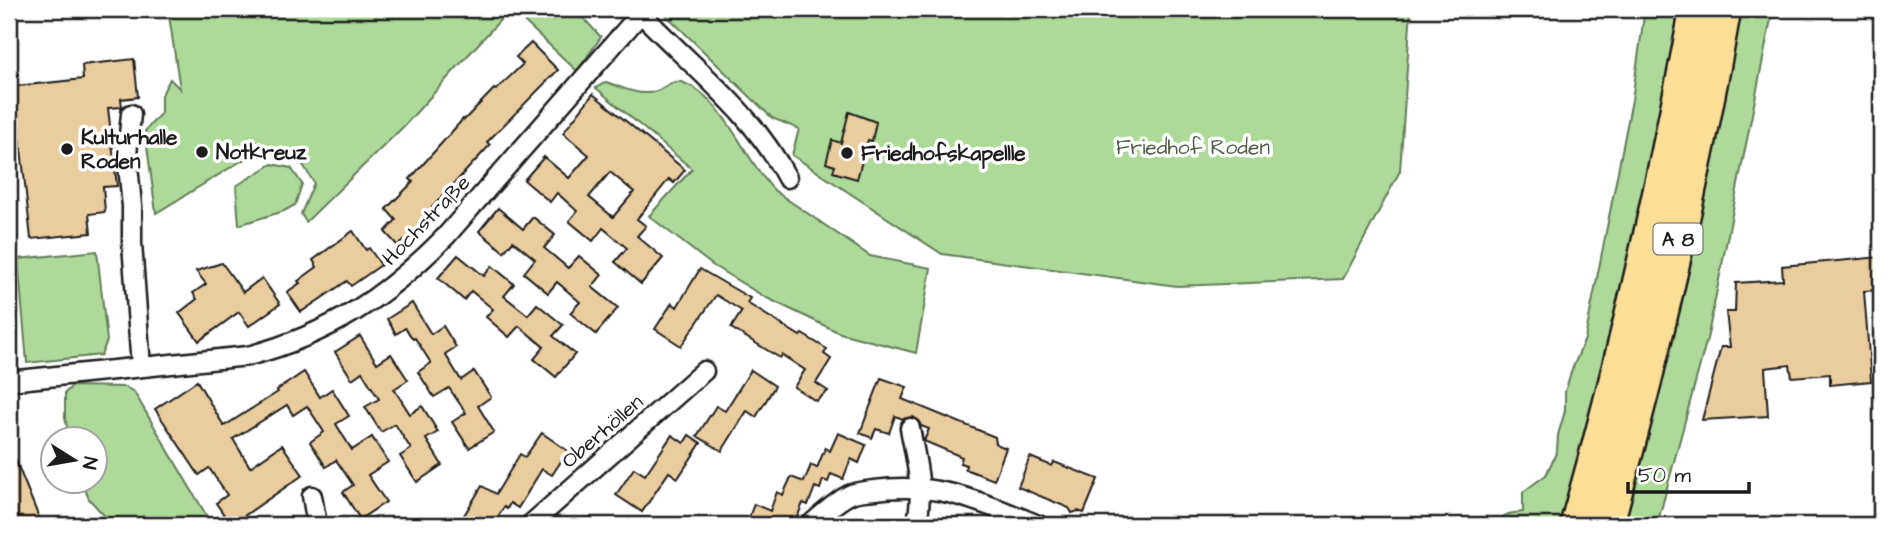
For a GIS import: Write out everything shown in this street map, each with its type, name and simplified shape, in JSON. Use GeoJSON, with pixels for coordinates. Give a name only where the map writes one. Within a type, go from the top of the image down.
{"type":"FeatureCollection","features":[{"type":"Feature","properties":{"kind":"highway","name":"A 8"},"geometry":{"type":"LineString","coordinates":[[1577,525],[1623,355],[1658,205],[1697,9]]}},
{"type":"Feature","properties":{"kind":"highway","name":"A 8"},"geometry":{"type":"LineString","coordinates":[[1605,525],[1650,360],[1682,225],[1724,9]]}},
{"type":"Feature","properties":{"kind":"street"},"geometry":{"type":"LineString","coordinates":[[639,11],[726,95],[774,154],[787,178]]}},
{"type":"Feature","properties":{"kind":"street","name":"Hochstraße"},"geometry":{"type":"LineString","coordinates":[[9,381],[248,356],[284,346],[341,320],[388,290],[415,268],[446,236],[639,11]]}},
{"type":"Feature","properties":{"kind":"street"},"geometry":{"type":"LineString","coordinates":[[131,114],[127,155],[141,367]]}},
{"type":"Feature","properties":{"kind":"street","name":"Oberhöllen"},"geometry":{"type":"LineString","coordinates":[[530,525],[704,372]]}},
{"type":"Feature","properties":{"kind":"street"},"geometry":{"type":"LineString","coordinates":[[910,428],[920,486],[916,525]]}},
{"type":"Feature","properties":{"kind":"street"},"geometry":{"type":"LineString","coordinates":[[810,525],[856,492],[920,486],[941,489],[1038,525]]}},
{"type":"Feature","properties":{"kind":"street"},"geometry":{"type":"LineString","coordinates":[[312,496],[317,525]]}},
{"type":"Feature","properties":{"kind":"green space"},"geometry":{"type":"Polygon","coordinates":[[[168,9],[510,9],[404,126],[306,222],[301,214],[314,183],[296,153],[264,147],[156,213],[145,131],[161,113],[161,96],[170,79],[180,89],[168,9]]]}},
{"type":"Feature","properties":{"kind":"green space"},"geometry":{"type":"Polygon","coordinates":[[[511,9],[575,9],[601,37],[577,71],[511,9]]]}},
{"type":"Feature","properties":{"kind":"green space","name":"Friedhof Roden"},"geometry":{"type":"Polygon","coordinates":[[[660,9],[1411,9],[1400,171],[1343,279],[1177,286],[942,254],[792,155],[799,129],[772,118],[660,9]]]}},
{"type":"Feature","properties":{"kind":"green space"},"geometry":{"type":"Polygon","coordinates":[[[1645,9],[1773,9],[1708,335],[1657,525],[1498,525],[1505,516],[1523,512],[1523,492],[1546,475],[1557,451],[1558,435],[1565,411],[1565,392],[1585,339],[1632,100],[1645,9]]]}},
{"type":"Feature","properties":{"kind":"green space"},"geometry":{"type":"Polygon","coordinates":[[[606,82],[642,93],[654,92],[675,82],[684,83],[698,91],[723,116],[764,179],[775,191],[870,256],[931,268],[916,353],[840,333],[765,297],[712,265],[649,216],[692,169],[596,88],[606,82]]]}},
{"type":"Feature","properties":{"kind":"green space"},"geometry":{"type":"Polygon","coordinates":[[[272,164],[291,168],[302,184],[295,205],[239,225],[236,186],[272,164]]]}},
{"type":"Feature","properties":{"kind":"green space"},"geometry":{"type":"Polygon","coordinates":[[[97,251],[107,341],[101,355],[27,363],[18,259],[97,251]]]}},
{"type":"Feature","properties":{"kind":"green space"},"geometry":{"type":"Polygon","coordinates":[[[72,386],[125,387],[134,392],[212,525],[113,525],[88,496],[108,496],[108,426],[67,426],[65,393],[72,386]]]}},
{"type":"Feature","properties":{"kind":"building"},"geometry":{"type":"Polygon","coordinates":[[[531,43],[558,70],[487,142],[490,145],[424,216],[427,219],[398,246],[385,232],[396,220],[386,209],[413,182],[410,179],[463,119],[523,64],[516,57],[531,43]]]}},
{"type":"Feature","properties":{"kind":"building","name":"Kulturhalle Roden"},"geometry":{"type":"Polygon","coordinates":[[[134,59],[138,97],[121,99],[122,107],[108,108],[117,186],[103,187],[105,212],[89,214],[91,233],[31,239],[17,112],[9,113],[9,87],[83,79],[82,65],[134,59]]]}},
{"type":"Feature","properties":{"kind":"building"},"geometry":{"type":"Polygon","coordinates":[[[593,94],[685,170],[674,183],[669,179],[637,219],[646,226],[637,236],[663,258],[641,284],[615,262],[627,248],[603,228],[593,241],[569,221],[577,211],[557,193],[550,202],[524,180],[544,157],[569,178],[589,155],[563,133],[593,94]],[[610,172],[589,197],[613,217],[634,192],[610,172]]]}},
{"type":"Feature","properties":{"kind":"building","name":"Friedhofskapellle"},"geometry":{"type":"Polygon","coordinates":[[[849,112],[876,122],[872,141],[868,140],[857,179],[833,172],[835,166],[826,163],[832,140],[841,143],[849,112]]]}},
{"type":"Feature","properties":{"kind":"building"},"geometry":{"type":"Polygon","coordinates":[[[498,208],[523,229],[533,217],[555,235],[544,248],[568,268],[579,256],[602,275],[592,287],[618,308],[596,334],[570,313],[580,302],[557,282],[548,293],[524,273],[535,259],[513,241],[504,252],[479,231],[498,208]]]}},
{"type":"Feature","properties":{"kind":"building"},"geometry":{"type":"Polygon","coordinates":[[[353,231],[381,265],[351,286],[347,281],[301,312],[287,292],[317,267],[313,260],[353,231]]]}},
{"type":"Feature","properties":{"kind":"building"},"geometry":{"type":"Polygon","coordinates":[[[458,255],[484,276],[492,266],[514,284],[504,296],[528,315],[537,304],[563,325],[553,336],[575,354],[556,377],[534,359],[544,347],[519,326],[509,337],[486,317],[493,309],[471,291],[464,300],[438,278],[458,255]]]}},
{"type":"Feature","properties":{"kind":"building"},"geometry":{"type":"Polygon","coordinates":[[[1881,257],[1881,290],[1864,291],[1871,381],[1830,385],[1830,374],[1792,377],[1790,365],[1765,368],[1768,416],[1702,420],[1721,347],[1730,347],[1726,312],[1735,312],[1736,283],[1783,280],[1782,266],[1881,257]]]}},
{"type":"Feature","properties":{"kind":"building"},"geometry":{"type":"Polygon","coordinates":[[[222,263],[243,292],[262,278],[280,304],[249,326],[239,312],[199,341],[179,313],[197,299],[193,293],[206,284],[196,271],[222,263]]]}},
{"type":"Feature","properties":{"kind":"building"},"geometry":{"type":"Polygon","coordinates":[[[700,269],[750,298],[747,303],[800,336],[802,334],[827,349],[824,354],[831,359],[816,383],[828,391],[816,401],[794,387],[805,370],[731,328],[742,311],[716,295],[681,346],[655,329],[672,303],[677,307],[700,269]]]}},
{"type":"Feature","properties":{"kind":"building"},"geometry":{"type":"Polygon","coordinates":[[[412,303],[431,334],[443,326],[456,347],[445,354],[461,380],[474,371],[491,397],[478,406],[494,432],[469,448],[452,422],[466,413],[449,388],[434,397],[418,372],[431,363],[405,328],[396,334],[387,319],[412,303]]]}},
{"type":"Feature","properties":{"kind":"building"},"geometry":{"type":"Polygon","coordinates":[[[360,336],[377,363],[391,354],[408,380],[394,389],[410,414],[422,406],[438,432],[426,439],[442,465],[417,482],[400,456],[411,449],[395,424],[381,432],[365,407],[379,399],[362,372],[352,379],[335,352],[360,336]]]}},
{"type":"Feature","properties":{"kind":"building"},"geometry":{"type":"Polygon","coordinates":[[[751,370],[775,386],[756,417],[747,411],[722,451],[697,436],[716,406],[725,411],[751,370]]]}},
{"type":"Feature","properties":{"kind":"building"},"geometry":{"type":"Polygon","coordinates":[[[304,372],[320,397],[332,389],[349,416],[336,424],[352,450],[372,437],[388,462],[368,475],[386,502],[360,519],[343,492],[353,485],[336,460],[326,467],[310,442],[324,432],[307,406],[293,415],[287,405],[233,439],[250,467],[282,445],[303,475],[231,525],[216,503],[227,495],[209,468],[199,475],[155,409],[197,381],[224,426],[304,372]]]}},
{"type":"Feature","properties":{"kind":"building"},"geometry":{"type":"Polygon","coordinates":[[[881,378],[907,387],[902,399],[995,437],[996,444],[1006,448],[994,480],[965,469],[966,465],[960,463],[962,457],[924,441],[929,429],[921,426],[913,417],[903,419],[895,416],[889,433],[876,429],[872,438],[860,433],[881,378]]]}},
{"type":"Feature","properties":{"kind":"building"},"geometry":{"type":"Polygon","coordinates":[[[542,433],[568,451],[552,475],[542,469],[518,508],[510,503],[507,509],[504,507],[493,525],[458,525],[482,486],[496,494],[520,454],[525,457],[542,433]]]}},
{"type":"Feature","properties":{"kind":"building"},"geometry":{"type":"Polygon","coordinates":[[[838,433],[866,445],[859,463],[851,459],[843,479],[831,474],[828,482],[823,480],[820,489],[815,487],[808,505],[803,503],[794,525],[746,525],[754,504],[770,511],[777,492],[783,495],[791,477],[804,482],[811,465],[817,468],[825,448],[830,451],[838,433]]]}},
{"type":"Feature","properties":{"kind":"building"},"geometry":{"type":"Polygon","coordinates":[[[672,435],[684,443],[689,435],[701,443],[678,478],[669,472],[642,512],[616,495],[634,468],[645,475],[672,435]]]}},
{"type":"Feature","properties":{"kind":"building"},"geometry":{"type":"Polygon","coordinates":[[[9,444],[42,525],[18,525],[9,501],[9,444]]]}},
{"type":"Feature","properties":{"kind":"building"},"geometry":{"type":"Polygon","coordinates":[[[1030,457],[1052,466],[1054,462],[1098,479],[1084,513],[1072,513],[1069,508],[1018,487],[1030,457]]]}},
{"type":"Feature","properties":{"kind":"place","name":"Kulturhalle Roden"},"geometry":{"type":"Point","coordinates":[67,149]}},
{"type":"Feature","properties":{"kind":"place","name":"Notkreuz"},"geometry":{"type":"Point","coordinates":[202,152]}},
{"type":"Feature","properties":{"kind":"place","name":"Friedhofskapellle"},"geometry":{"type":"Point","coordinates":[847,153]}}]}
